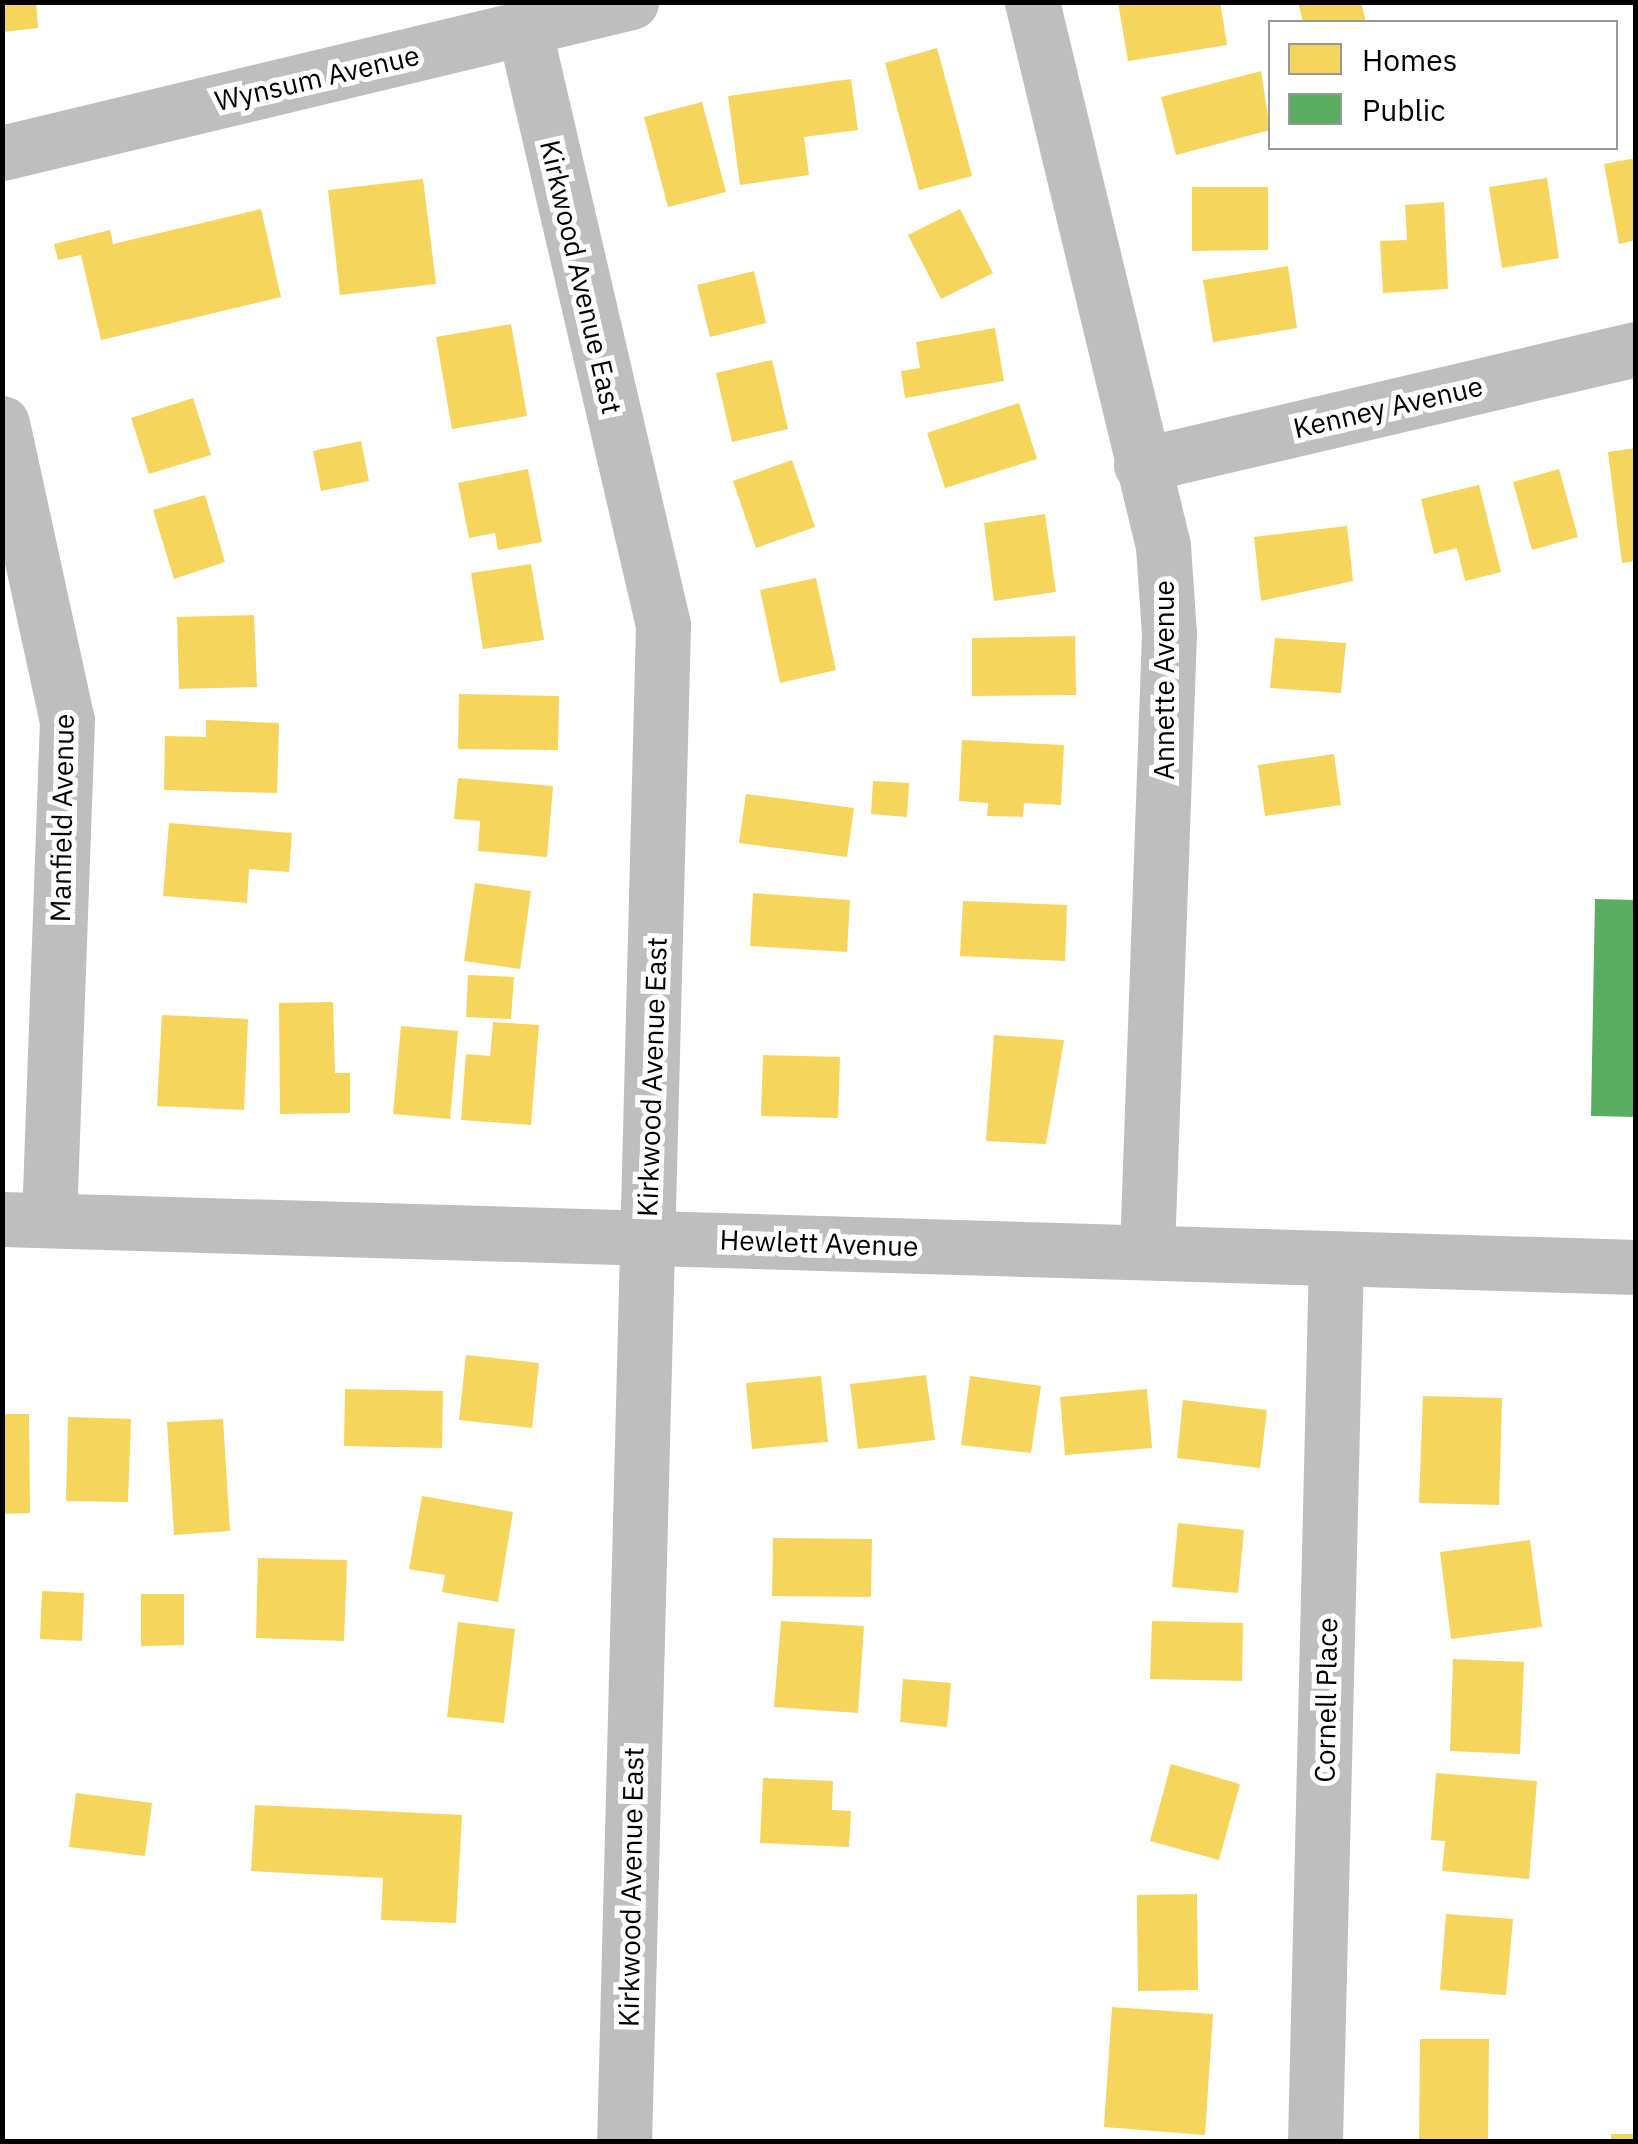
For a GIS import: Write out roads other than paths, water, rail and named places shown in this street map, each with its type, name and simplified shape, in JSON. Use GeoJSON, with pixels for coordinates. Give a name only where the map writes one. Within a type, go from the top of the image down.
{"type":"FeatureCollection","features":[{"type":"Feature","properties":{"kind":"street","name":"Wynsum Avenue"},"geometry":{"type":"LineString","coordinates":[[2,153],[631,2]]}},
{"type":"Feature","properties":{"kind":"street","name":"Annette Avenue"},"geometry":{"type":"LineString","coordinates":[[1032,2],[1163,546],[1169,633],[1148,1252]]}},
{"type":"Feature","properties":{"kind":"street","name":"Kirkwood Avenue East"},"geometry":{"type":"LineString","coordinates":[[524,28],[662,625],[624,2142]]}},
{"type":"Feature","properties":{"kind":"street","name":"Kenney Avenue"},"geometry":{"type":"LineString","coordinates":[[1141,465],[1636,349]]}},
{"type":"Feature","properties":{"kind":"street","name":"Manfield Avenue"},"geometry":{"type":"LineString","coordinates":[[2,422],[67,720],[26,1219]]}},
{"type":"Feature","properties":{"kind":"street","name":"Hewlett Avenue"},"geometry":{"type":"LineString","coordinates":[[26,1219],[1636,1266]]}},
{"type":"Feature","properties":{"kind":"street","name":"Cornell Place"},"geometry":{"type":"LineString","coordinates":[[1315,2142],[1336,1260]]}}]}
